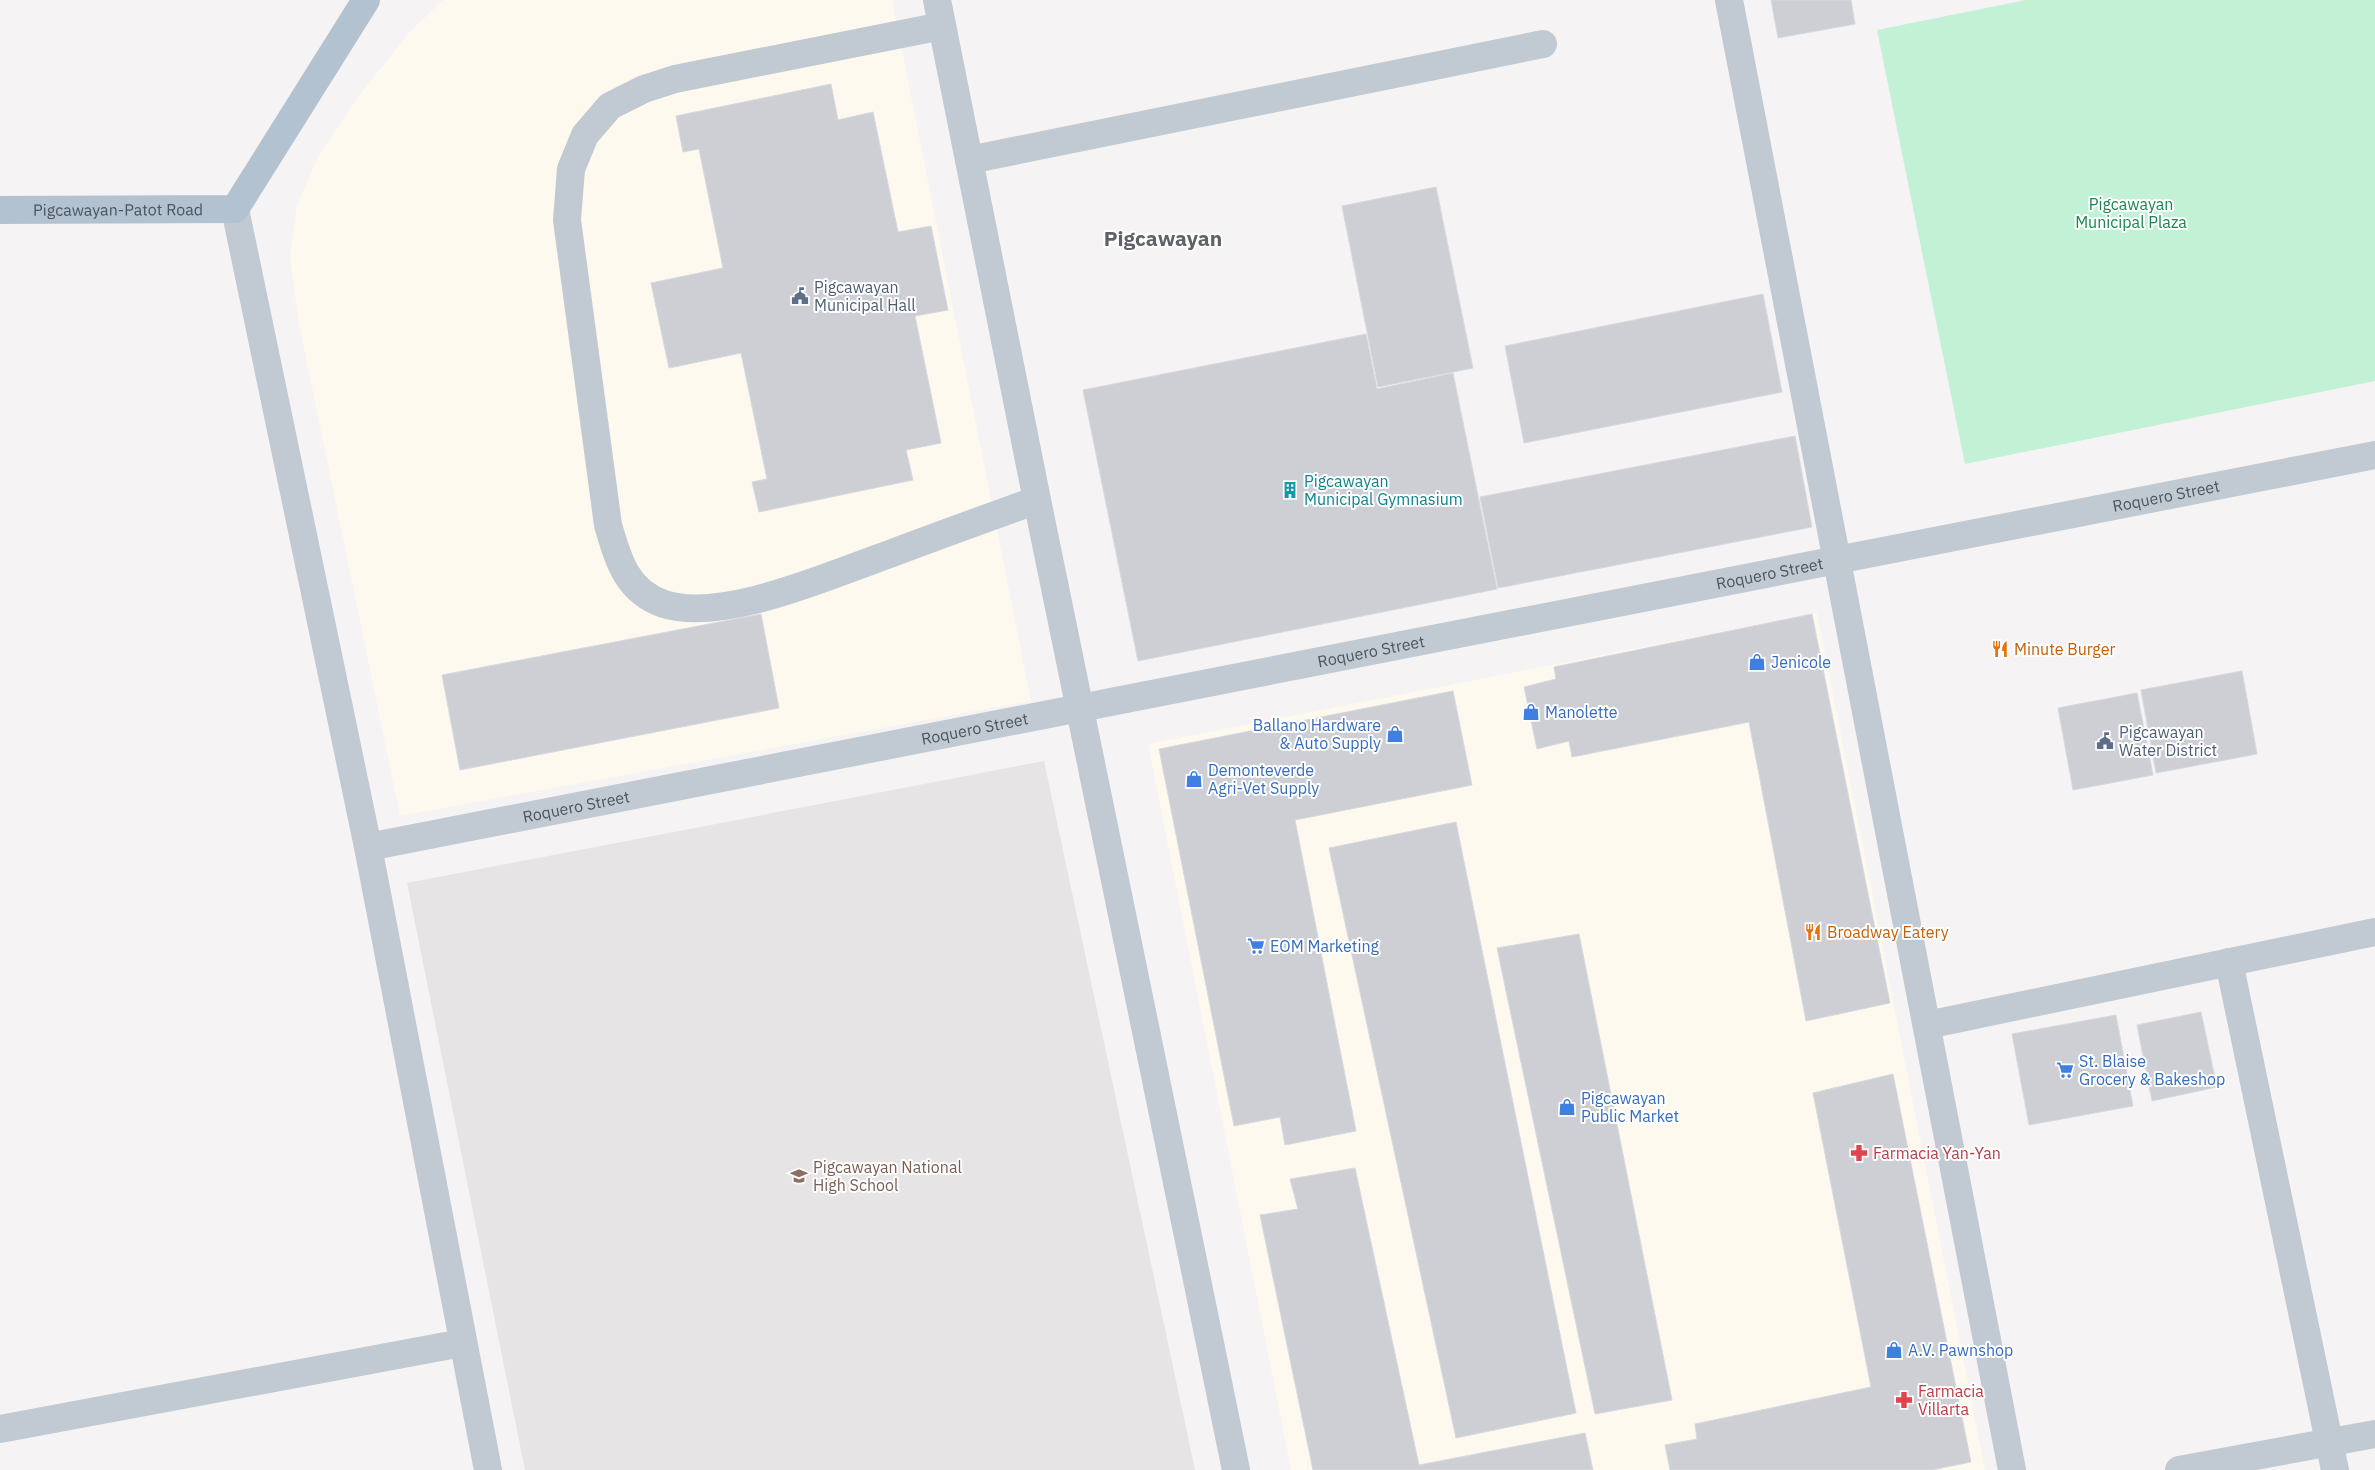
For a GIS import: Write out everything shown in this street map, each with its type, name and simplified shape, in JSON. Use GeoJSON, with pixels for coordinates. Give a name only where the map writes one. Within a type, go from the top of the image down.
{"type":"FeatureCollection","features":[{"type":"Feature","properties":{"kind":"main road"},"geometry":{"type":"LineString","coordinates":[[235,209],[366,0]]}},
{"type":"Feature","properties":{"kind":"main road","name":"Pigcawayan-Patot Road"},"geometry":{"type":"LineString","coordinates":[[0,210],[235,209]]}},
{"type":"Feature","properties":{"kind":"street"},"geometry":{"type":"LineString","coordinates":[[1729,0],[2012,1470]]}},
{"type":"Feature","properties":{"kind":"street"},"geometry":{"type":"LineString","coordinates":[[1036,500],[792,589],[745,602],[699,609],[664,604],[638,589],[619,563],[608,525],[567,220],[571,169],[585,136],[610,106],[644,89],[667,82],[940,13],[1036,500],[1236,1470]]}},
{"type":"Feature","properties":{"kind":"street"},"geometry":{"type":"LineString","coordinates":[[969,160],[1543,44]]}},
{"type":"Feature","properties":{"kind":"street"},"geometry":{"type":"LineString","coordinates":[[235,209],[368,847],[462,1343],[488,1470]]}},
{"type":"Feature","properties":{"kind":"street","name":"Roquero Street"},"geometry":{"type":"LineString","coordinates":[[368,847],[2375,455]]}},
{"type":"Feature","properties":{"kind":"street"},"geometry":{"type":"LineString","coordinates":[[1926,1025],[2375,932]]}},
{"type":"Feature","properties":{"kind":"street"},"geometry":{"type":"LineString","coordinates":[[2229,962],[2335,1470]]}},
{"type":"Feature","properties":{"kind":"street"},"geometry":{"type":"LineString","coordinates":[[0,1429],[462,1343]]}},
{"type":"Feature","properties":{"kind":"street"},"geometry":{"type":"LineString","coordinates":[[2179,1470],[2375,1434]]}},
{"type":"Feature","properties":{"kind":"shaded area"},"geometry":{"type":"Polygon","coordinates":[[[443,0],[892,0],[1031,701],[400,816],[298,319],[290,256],[297,205],[319,155],[361,93],[410,32],[443,0]]]}},
{"type":"Feature","properties":{"kind":"shaded area","name":"Pigcawayan Public Market"},"geometry":{"type":"Polygon","coordinates":[[[1817,613],[1985,1470],[1291,1470],[1148,744],[1817,613]]]}},
{"type":"Feature","properties":{"kind":"shaded area","name":"Pigcawayan National High School"},"geometry":{"type":"Polygon","coordinates":[[[1044,761],[1195,1470],[525,1470],[407,883],[1044,761]]]}},
{"type":"Feature","properties":{"kind":"green space","name":"Pigcawayan Municipal Plaza"},"geometry":{"type":"Polygon","coordinates":[[[2026,0],[2375,0],[2375,381],[1965,464],[1877,30],[2026,0]]]}},
{"type":"Feature","properties":{"kind":"building"},"geometry":{"type":"Polygon","coordinates":[[[1771,0],[1851,0],[1855,24],[1778,38],[1771,0]]]}},
{"type":"Feature","properties":{"kind":"building","name":"Pigcawayan Municipal Hall"},"geometry":{"type":"Polygon","coordinates":[[[831,84],[838,120],[873,112],[898,232],[931,226],[948,310],[915,316],[941,443],[906,450],[913,480],[759,512],[752,482],[767,479],[741,353],[669,368],[651,283],[723,268],[699,149],[683,152],[676,116],[831,84]]]}},
{"type":"Feature","properties":{"kind":"building"},"geometry":{"type":"Polygon","coordinates":[[[1436,187],[1473,368],[1378,387],[1342,206],[1436,187]]]}},
{"type":"Feature","properties":{"kind":"building"},"geometry":{"type":"Polygon","coordinates":[[[1763,294],[1782,392],[1524,443],[1505,346],[1763,294]]]}},
{"type":"Feature","properties":{"kind":"building","name":"Pigcawayan Municipal Gymnasium"},"geometry":{"type":"Polygon","coordinates":[[[1366,334],[1377,389],[1453,373],[1497,589],[1138,661],[1083,390],[1366,334]]]}},
{"type":"Feature","properties":{"kind":"building"},"geometry":{"type":"Polygon","coordinates":[[[1795,436],[1812,527],[1498,588],[1480,497],[1795,436]]]}},
{"type":"Feature","properties":{"kind":"building"},"geometry":{"type":"Polygon","coordinates":[[[761,614],[779,708],[460,770],[442,675],[761,614]]]}},
{"type":"Feature","properties":{"kind":"building"},"geometry":{"type":"Polygon","coordinates":[[[1812,614],[1890,1003],[1806,1021],[1749,722],[1572,757],[1569,741],[1537,749],[1524,687],[1556,679],[1554,667],[1812,614]]]}},
{"type":"Feature","properties":{"kind":"building"},"geometry":{"type":"Polygon","coordinates":[[[2242,671],[2257,754],[2156,773],[2141,690],[2242,671]]]}},
{"type":"Feature","properties":{"kind":"building"},"geometry":{"type":"Polygon","coordinates":[[[1453,691],[1472,785],[1295,820],[1356,1131],[1285,1145],[1280,1117],[1234,1126],[1159,749],[1453,691]]]}},
{"type":"Feature","properties":{"kind":"building","name":"Pigcawayan Water District"},"geometry":{"type":"Polygon","coordinates":[[[2137,693],[2153,775],[2073,790],[2058,708],[2137,693]]]}},
{"type":"Feature","properties":{"kind":"building"},"geometry":{"type":"Polygon","coordinates":[[[1456,822],[1576,1413],[1456,1438],[1329,848],[1456,822]]]}},
{"type":"Feature","properties":{"kind":"building"},"geometry":{"type":"Polygon","coordinates":[[[1579,934],[1672,1400],[1595,1414],[1497,948],[1579,934]]]}},
{"type":"Feature","properties":{"kind":"building"},"geometry":{"type":"Polygon","coordinates":[[[2201,1012],[2217,1087],[2152,1101],[2137,1025],[2201,1012]]]}},
{"type":"Feature","properties":{"kind":"building"},"geometry":{"type":"Polygon","coordinates":[[[2116,1015],[2133,1106],[2029,1125],[2012,1034],[2116,1015]]]}},
{"type":"Feature","properties":{"kind":"building"},"geometry":{"type":"Polygon","coordinates":[[[1893,1074],[1971,1462],[1932,1470],[1670,1470],[1665,1445],[1697,1439],[1695,1424],[1871,1387],[1813,1093],[1893,1074]]]}},
{"type":"Feature","properties":{"kind":"building"},"geometry":{"type":"Polygon","coordinates":[[[1355,1168],[1419,1465],[1585,1433],[1593,1470],[1313,1470],[1260,1215],[1298,1209],[1290,1179],[1355,1168]]]}},
{"type":"Feature","properties":{"kind":"place","name":"Pigcawayan Municipal Hall"},"geometry":{"type":"Point","coordinates":[800,296]}},
{"type":"Feature","properties":{"kind":"place","name":"Pigcawayan Municipal Gymnasium"},"geometry":{"type":"Point","coordinates":[1290,490]}},
{"type":"Feature","properties":{"kind":"place","name":"Minute Burger"},"geometry":{"type":"Point","coordinates":[2000,649]}},
{"type":"Feature","properties":{"kind":"place","name":"Jenicole"},"geometry":{"type":"Point","coordinates":[1757,662]}},
{"type":"Feature","properties":{"kind":"place","name":"Manolette"},"geometry":{"type":"Point","coordinates":[1531,712]}},
{"type":"Feature","properties":{"kind":"place","name":"Ballano Hardware & Auto Supply"},"geometry":{"type":"Point","coordinates":[1395,734]}},
{"type":"Feature","properties":{"kind":"place","name":"Pigcawayan Water District"},"geometry":{"type":"Point","coordinates":[2105,741]}},
{"type":"Feature","properties":{"kind":"place","name":"Demonteverde Agri-Vet Supply"},"geometry":{"type":"Point","coordinates":[1194,779]}},
{"type":"Feature","properties":{"kind":"place","name":"Broadway Eatery"},"geometry":{"type":"Point","coordinates":[1813,932]}},
{"type":"Feature","properties":{"kind":"place","name":"EOM Marketing"},"geometry":{"type":"Point","coordinates":[1256,946]}},
{"type":"Feature","properties":{"kind":"place","name":"St. Blaise Grocery & Bakeshop"},"geometry":{"type":"Point","coordinates":[2065,1070]}},
{"type":"Feature","properties":{"kind":"place","name":"Pigcawayan Public Market"},"geometry":{"type":"Point","coordinates":[1567,1107]}},
{"type":"Feature","properties":{"kind":"place","name":"Farmacia Yan-Yan"},"geometry":{"type":"Point","coordinates":[1859,1153]}},
{"type":"Feature","properties":{"kind":"place","name":"Pigcawayan National High School"},"geometry":{"type":"Point","coordinates":[799,1176]}},
{"type":"Feature","properties":{"kind":"place","name":"A.V. Pawnshop"},"geometry":{"type":"Point","coordinates":[1894,1350]}},
{"type":"Feature","properties":{"kind":"place","name":"Farmacia Villarta"},"geometry":{"type":"Point","coordinates":[1904,1400]}},
{"type":"Feature","properties":{"kind":"district","name":"Pigcawayan"},"geometry":{"type":"Point","coordinates":[1163,239]}}]}
